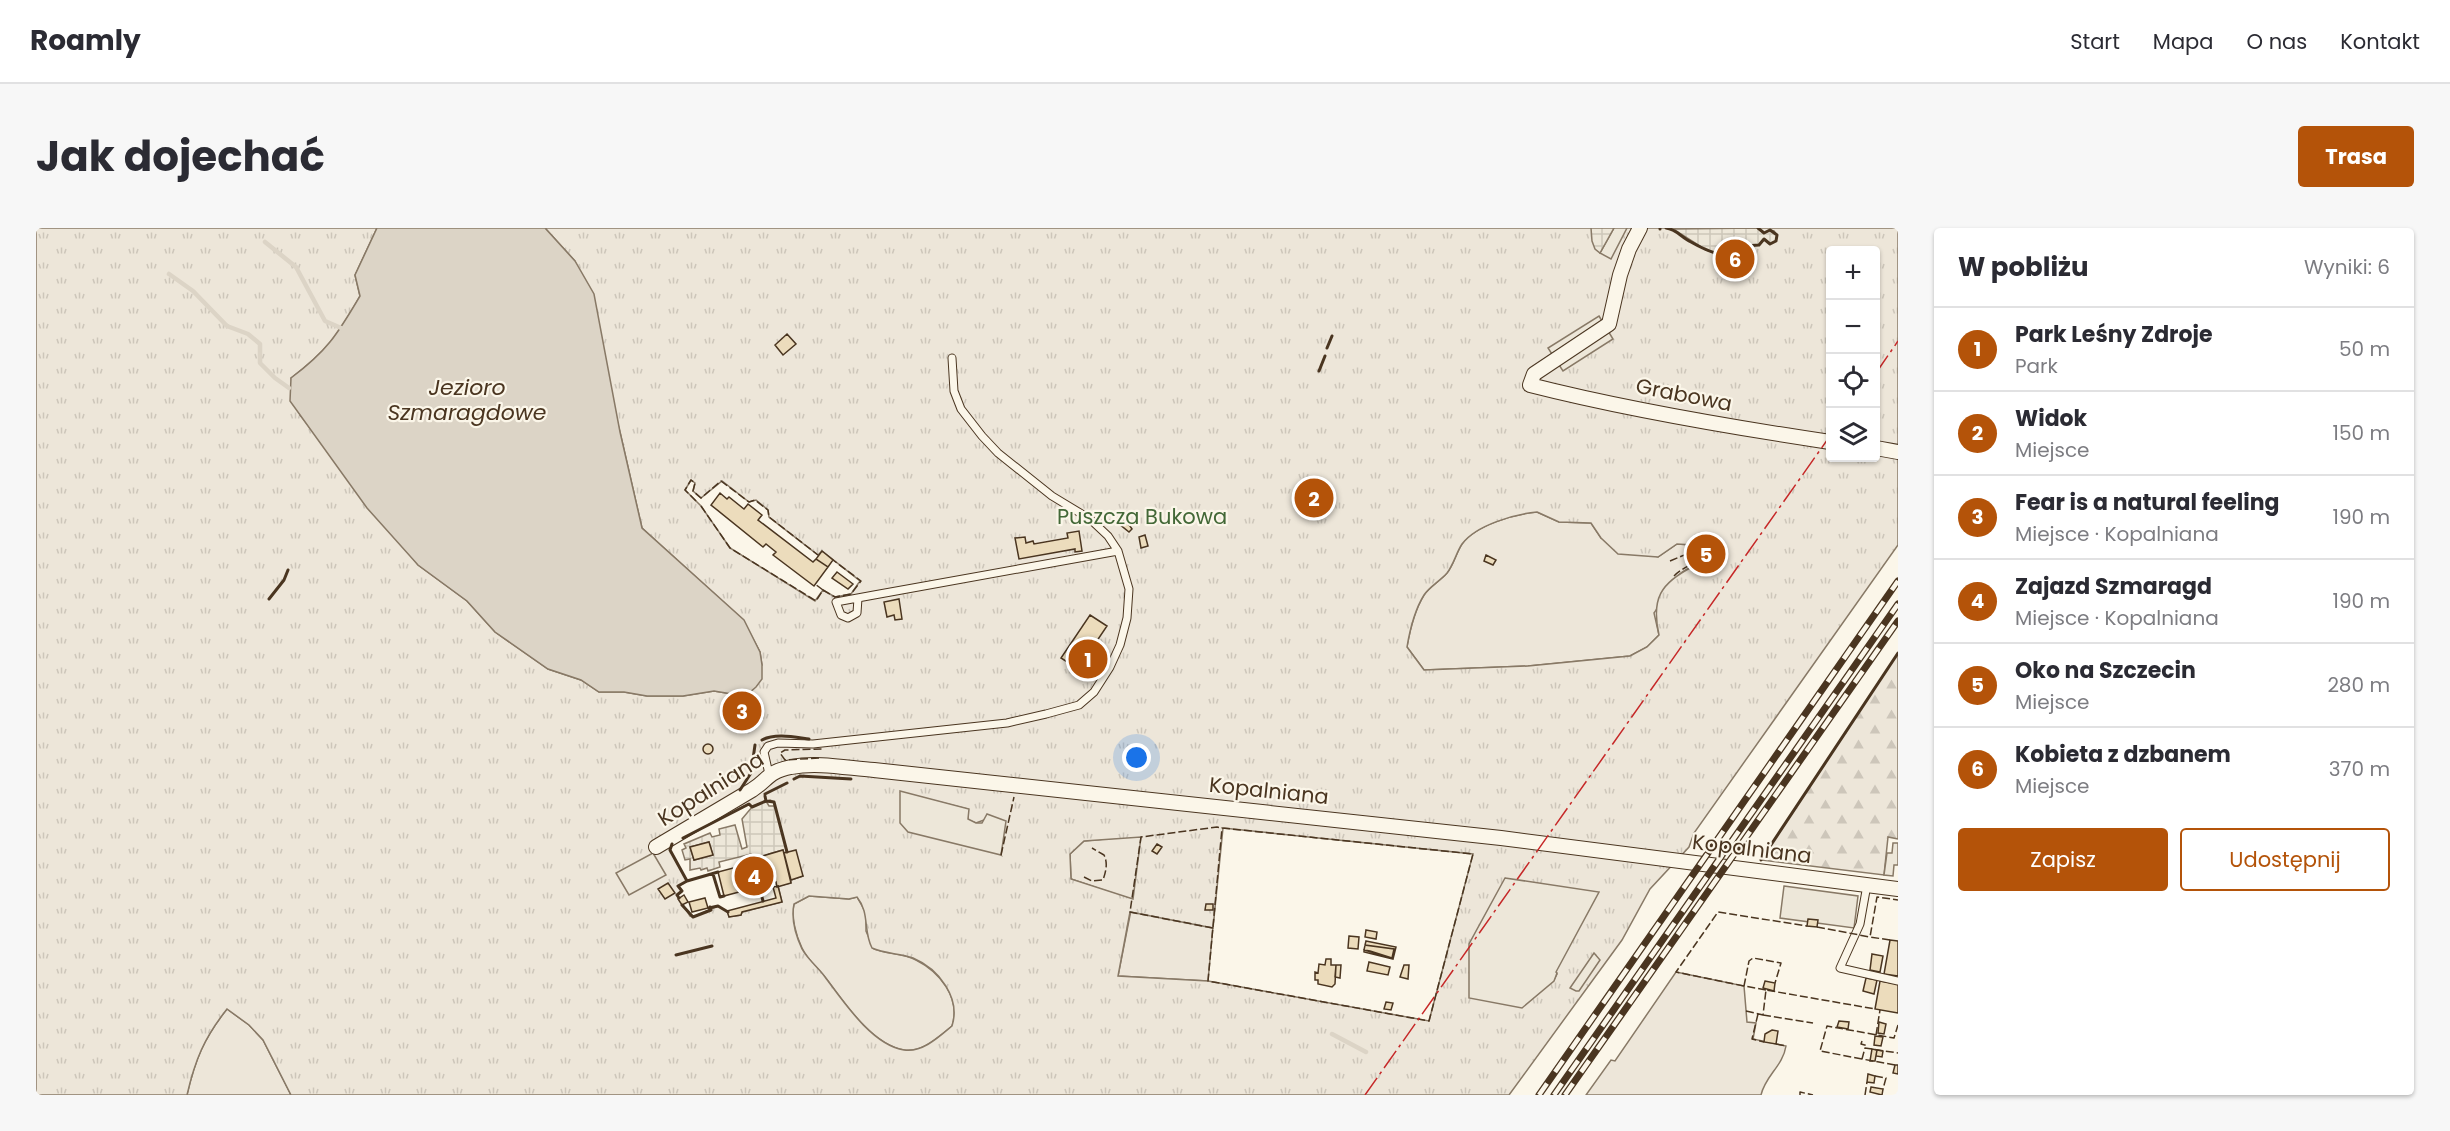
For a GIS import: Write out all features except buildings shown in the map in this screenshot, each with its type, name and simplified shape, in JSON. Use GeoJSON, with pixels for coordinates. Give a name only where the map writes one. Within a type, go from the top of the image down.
{"type":"FeatureCollection","features":[{"type":"Feature","properties":{"kind":"street","name":"Grabowa"},"geometry":{"type":"LineString","coordinates":[[1640,228],[1626,258],[1609,324],[1534,374],[1530,385],[1711,423],[1826,441]]}},
{"type":"Feature","properties":{"kind":"street"},"geometry":{"type":"LineString","coordinates":[[1880,449],[1898,452]]}},
{"type":"Feature","properties":{"kind":"street","name":"Kopalniana"},"geometry":{"type":"LineString","coordinates":[[656,848],[754,788],[769,774],[798,766],[874,770],[1501,838],[1898,889]]}},
{"type":"Feature","properties":{"kind":"lane"},"geometry":{"type":"LineString","coordinates":[[769,774],[764,752],[773,744],[813,744],[1007,723],[1079,705],[1094,692],[1110,667],[1120,645],[1128,618],[1129,589],[1118,551],[1108,536],[1090,519],[1052,496],[998,453],[982,436],[961,409],[954,391],[952,358]]}},
{"type":"Feature","properties":{"kind":"lane"},"geometry":{"type":"LineString","coordinates":[[858,598],[1118,551]]}},
{"type":"Feature","properties":{"kind":"lane"},"geometry":{"type":"LineString","coordinates":[[1867,885],[1860,924],[1840,969],[1898,981]]}},
{"type":"Feature","properties":{"kind":"green space","name":"Puszcza Bukowa"},"geometry":{"type":"Polygon","coordinates":[[[36,228],[377,228],[355,275],[360,296],[352,310],[323,350],[291,378],[300,415],[418,565],[467,601],[495,632],[548,669],[581,680],[599,692],[683,696],[714,691],[732,694],[762,665],[760,652],[743,620],[642,528],[620,432],[575,261],[545,228],[1898,228],[1898,545],[1694,833],[1689,847],[1650,889],[1622,940],[1509,1095],[291,1095],[263,1040],[249,1025],[227,1009],[201,1050],[187,1095],[36,1095],[36,228]],[[691,480],[685,490],[701,506],[730,548],[815,601],[823,590],[835,597],[851,594],[860,581],[822,551],[818,555],[769,517],[768,510],[756,500],[749,502],[722,481],[701,498],[693,491],[695,483],[691,480]],[[1537,512],[1496,522],[1468,537],[1460,547],[1447,573],[1424,595],[1413,620],[1407,647],[1424,670],[1528,666],[1630,656],[1647,647],[1659,635],[1656,611],[1661,593],[1666,586],[1682,572],[1705,561],[1711,552],[1708,546],[1677,544],[1658,557],[1618,554],[1601,538],[1591,523],[1559,522],[1537,512]],[[900,792],[1001,855],[984,820],[976,823],[968,820],[968,809],[900,792]],[[770,800],[752,807],[748,804],[672,844],[670,850],[687,881],[679,886],[682,891],[677,895],[690,916],[693,917],[718,906],[728,912],[729,917],[782,902],[778,886],[791,883],[791,880],[803,876],[787,852],[774,802],[770,800]],[[1223,828],[1213,928],[1130,912],[1118,976],[1208,981],[1429,1021],[1473,854],[1223,828]],[[1141,837],[1084,841],[1070,854],[1071,879],[1133,899],[1141,837]],[[1505,878],[1552,980],[1557,974],[1505,878]],[[809,896],[794,904],[796,933],[804,953],[859,1021],[881,1040],[904,1050],[917,1049],[924,1047],[952,1026],[953,1005],[946,986],[923,963],[903,955],[872,948],[864,909],[857,897],[849,899],[809,896]]]}},
{"type":"Feature","properties":{"kind":"green space"},"geometry":{"type":"Polygon","coordinates":[[[1537,512],[1559,522],[1591,523],[1601,538],[1658,557],[1677,544],[1709,546],[1711,552],[1706,560],[1685,570],[1670,587],[1654,613],[1659,635],[1647,647],[1630,656],[1528,666],[1424,670],[1407,647],[1413,620],[1424,595],[1447,573],[1460,547],[1468,537],[1496,522],[1537,512]]]}},
{"type":"Feature","properties":{"kind":"green space"},"geometry":{"type":"Polygon","coordinates":[[[1898,653],[1898,839],[1888,837],[1884,875],[1761,860],[1898,653]]]}},
{"type":"Feature","properties":{"kind":"green space"},"geometry":{"type":"Polygon","coordinates":[[[1222,828],[1208,981],[1118,976],[1133,900],[1071,879],[1070,854],[1084,841],[1222,828]]]}},
{"type":"Feature","properties":{"kind":"green space"},"geometry":{"type":"Polygon","coordinates":[[[809,896],[849,899],[857,897],[866,913],[866,931],[874,949],[916,960],[933,971],[946,987],[954,1006],[952,1026],[924,1046],[904,1050],[880,1040],[859,1021],[810,960],[800,943],[793,909],[794,904],[809,896]]]}},
{"type":"Feature","properties":{"kind":"green space"},"geometry":{"type":"Polygon","coordinates":[[[1676,972],[1744,986],[1747,1022],[1756,1023],[1753,1039],[1786,1046],[1761,1095],[1586,1095],[1611,1060],[1615,1061],[1676,972]]]}},
{"type":"Feature","properties":{"kind":"green space"},"geometry":{"type":"Polygon","coordinates":[[[227,1009],[249,1025],[263,1040],[291,1095],[187,1095],[201,1050],[227,1009]]]}},
{"type":"Feature","properties":{"kind":"shaded area"},"geometry":{"type":"Polygon","coordinates":[[[1591,228],[1614,228],[1600,253],[1595,249],[1592,241],[1591,228]]]}},
{"type":"Feature","properties":{"kind":"shaded area"},"geometry":{"type":"Polygon","coordinates":[[[1614,228],[1627,228],[1611,259],[1600,253],[1614,228]]]}},
{"type":"Feature","properties":{"kind":"shaded area"},"geometry":{"type":"Polygon","coordinates":[[[1758,228],[1764,233],[1774,231],[1777,235],[1776,241],[1770,244],[1764,240],[1759,245],[1745,246],[1737,252],[1741,260],[1732,264],[1728,256],[1706,250],[1673,229],[1758,228]]]}},
{"type":"Feature","properties":{"kind":"shaded area"},"geometry":{"type":"Polygon","coordinates":[[[1599,316],[1613,339],[1563,371],[1548,348],[1599,316]]]}},
{"type":"Feature","properties":{"kind":"shaded area"},"geometry":{"type":"Polygon","coordinates":[[[900,791],[969,809],[968,819],[976,823],[982,823],[987,814],[1006,821],[1001,855],[908,832],[900,823],[900,791]]]}},
{"type":"Feature","properties":{"kind":"shaded area"},"geometry":{"type":"Polygon","coordinates":[[[766,801],[769,806],[775,806],[787,852],[784,853],[783,850],[755,861],[751,854],[719,862],[720,867],[708,871],[707,868],[690,870],[690,859],[685,860],[682,850],[686,848],[684,844],[710,833],[712,837],[720,835],[719,829],[735,825],[742,849],[747,847],[742,819],[752,807],[766,801]],[[709,842],[690,847],[694,860],[713,855],[709,842]]]}},
{"type":"Feature","properties":{"kind":"shaded area"},"geometry":{"type":"Polygon","coordinates":[[[1893,843],[1898,843],[1898,865],[1894,865],[1893,876],[1884,875],[1887,853],[1892,853],[1893,843]]]}},
{"type":"Feature","properties":{"kind":"shaded area"},"geometry":{"type":"Polygon","coordinates":[[[653,853],[666,875],[629,895],[616,873],[653,853]]]}},
{"type":"Feature","properties":{"kind":"shaded area"},"geometry":{"type":"Polygon","coordinates":[[[1505,878],[1599,892],[1556,972],[1554,981],[1522,1008],[1469,998],[1469,944],[1505,878]]]}},
{"type":"Feature","properties":{"kind":"shaded area"},"geometry":{"type":"Polygon","coordinates":[[[1784,886],[1858,896],[1854,928],[1780,918],[1784,886]]]}},
{"type":"Feature","properties":{"kind":"shaded area"},"geometry":{"type":"Polygon","coordinates":[[[1594,953],[1600,960],[1579,991],[1570,988],[1594,953]]]}},
{"type":"Feature","properties":{"kind":"water","name":"Jezioro Szmaragdowe"},"geometry":{"type":"Polygon","coordinates":[[[377,228],[545,228],[575,261],[594,294],[620,432],[642,528],[744,620],[760,652],[762,665],[762,679],[749,693],[732,694],[714,691],[683,696],[647,696],[624,692],[599,692],[581,680],[548,669],[495,632],[467,601],[418,565],[367,508],[290,401],[291,378],[330,342],[360,296],[355,275],[377,228]]]}},
{"type":"Feature","properties":{"kind":"waterway"},"geometry":{"type":"LineString","coordinates":[[265,242],[296,267],[325,321],[341,328]]}},
{"type":"Feature","properties":{"kind":"waterway"},"geometry":{"type":"LineString","coordinates":[[169,274],[193,291],[227,326],[248,334],[260,344],[260,363],[289,388]]}},
{"type":"Feature","properties":{"kind":"waterway"},"geometry":{"type":"LineString","coordinates":[[1332,1034],[1366,1052]]}},
{"type":"Feature","properties":{"kind":"railway"},"geometry":{"type":"LineString","coordinates":[[1539,1095],[1898,581]]}},
{"type":"Feature","properties":{"kind":"railway"},"geometry":{"type":"LineString","coordinates":[[1554,1095],[1898,604]]}},
{"type":"Feature","properties":{"kind":"railway"},"geometry":{"type":"LineString","coordinates":[[1565,1095],[1898,621]]}},
{"type":"Feature","properties":{"kind":"fence"},"geometry":{"type":"LineString","coordinates":[[696,501],[685,490],[691,480],[695,483],[693,491],[701,498],[721,481],[749,502],[755,500],[768,510],[769,517],[818,555]]}},
{"type":"Feature","properties":{"kind":"fence"},"geometry":{"type":"LineString","coordinates":[[701,506],[730,548],[816,601],[823,590],[815,584]]}},
{"type":"Feature","properties":{"kind":"fence"},"geometry":{"type":"LineString","coordinates":[[1670,561],[1701,548],[1706,549],[1708,554],[1674,576]]}},
{"type":"Feature","properties":{"kind":"fence"},"geometry":{"type":"LineString","coordinates":[[823,590],[835,597],[851,594],[861,581],[833,560]]}},
{"type":"Feature","properties":{"kind":"fence"},"geometry":{"type":"LineString","coordinates":[[819,758],[785,760],[780,753],[785,750],[822,749]]}},
{"type":"Feature","properties":{"kind":"fence"},"geometry":{"type":"LineString","coordinates":[[1001,855],[1014,797]]}},
{"type":"Feature","properties":{"kind":"fence"},"geometry":{"type":"LineString","coordinates":[[1222,828],[1473,854],[1429,1021],[1208,981],[1222,828]]}},
{"type":"Feature","properties":{"kind":"fence"},"geometry":{"type":"LineString","coordinates":[[1213,928],[1130,912],[1141,837],[1222,828]]}},
{"type":"Feature","properties":{"kind":"fence"},"geometry":{"type":"LineString","coordinates":[[1084,877],[1092,881],[1103,880],[1105,873],[1104,855],[1092,848]]}},
{"type":"Feature","properties":{"kind":"fence"},"geometry":{"type":"LineString","coordinates":[[1890,940],[1870,937],[1877,897],[1898,900]]}},
{"type":"Feature","properties":{"kind":"fence"},"geometry":{"type":"LineString","coordinates":[[1744,986],[1676,972],[1718,912],[1807,926]]}},
{"type":"Feature","properties":{"kind":"fence"},"geometry":{"type":"LineString","coordinates":[[1817,927],[1870,937]]}},
{"type":"Feature","properties":{"kind":"fence"},"geometry":{"type":"LineString","coordinates":[[1766,990],[1744,986],[1749,961],[1753,958],[1781,963],[1775,983]]}},
{"type":"Feature","properties":{"kind":"fence"},"geometry":{"type":"LineString","coordinates":[[1746,1011],[1763,1015],[1766,990],[1875,1009]]}},
{"type":"Feature","properties":{"kind":"fence"},"geometry":{"type":"LineString","coordinates":[[1876,1035],[1880,1010]]}},
{"type":"Feature","properties":{"kind":"fence"},"geometry":{"type":"LineString","coordinates":[[1758,1014],[1752,1039],[1764,1042]]}},
{"type":"Feature","properties":{"kind":"fence"},"geometry":{"type":"LineString","coordinates":[[1763,1015],[1813,1023]]}},
{"type":"Feature","properties":{"kind":"fence"},"geometry":{"type":"LineString","coordinates":[[1862,1059],[1820,1051],[1827,1026],[1894,1038],[1898,1025]]}},
{"type":"Feature","properties":{"kind":"fence"},"geometry":{"type":"LineString","coordinates":[[1862,1041],[1861,1044],[1868,1046]]}},
{"type":"Feature","properties":{"kind":"fence"},"geometry":{"type":"LineString","coordinates":[[1776,1044],[1786,1046]]}},
{"type":"Feature","properties":{"kind":"fence"},"geometry":{"type":"LineString","coordinates":[[1895,1065],[1862,1059],[1865,1048],[1898,1053]]}},
{"type":"Feature","properties":{"kind":"fence"},"geometry":{"type":"LineString","coordinates":[[1875,1076],[1886,1078],[1883,1089]]}},
{"type":"Feature","properties":{"kind":"fence"},"geometry":{"type":"LineString","coordinates":[[1865,1095],[1867,1082]]}},
{"type":"Feature","properties":{"kind":"fence"},"geometry":{"type":"LineString","coordinates":[[1800,1095],[1800,1092],[1813,1095]]}},
{"type":"Feature","properties":{"kind":"wall"},"geometry":{"type":"LineString","coordinates":[[1666,228],[1704,249],[1728,256],[1732,264],[1741,260],[1737,252],[1745,246],[1759,245],[1764,239],[1770,244],[1776,241],[1777,235],[1770,230],[1764,233],[1758,228]]}},
{"type":"Feature","properties":{"kind":"wall"},"geometry":{"type":"LineString","coordinates":[[1327,348],[1332,336]]}},
{"type":"Feature","properties":{"kind":"wall"},"geometry":{"type":"LineString","coordinates":[[1319,371],[1325,356]]}},
{"type":"Feature","properties":{"kind":"wall"},"geometry":{"type":"LineString","coordinates":[[269,599],[284,580],[288,570]]}},
{"type":"Feature","properties":{"kind":"wall"},"geometry":{"type":"LineString","coordinates":[[1761,860],[1898,653]]}},
{"type":"Feature","properties":{"kind":"wall"},"geometry":{"type":"LineString","coordinates":[[762,740],[779,736],[809,739]]}},
{"type":"Feature","properties":{"kind":"wall"},"geometry":{"type":"LineString","coordinates":[[740,790],[751,773],[755,745]]}},
{"type":"Feature","properties":{"kind":"wall"},"geometry":{"type":"LineString","coordinates":[[794,779],[800,776],[851,779]]}},
{"type":"Feature","properties":{"kind":"wall"},"geometry":{"type":"LineString","coordinates":[[765,794],[787,783]]}},
{"type":"Feature","properties":{"kind":"wall"},"geometry":{"type":"LineString","coordinates":[[765,796],[766,801],[774,802],[787,852]]}},
{"type":"Feature","properties":{"kind":"wall"},"geometry":{"type":"LineString","coordinates":[[683,838],[749,804],[752,807],[766,801]]}},
{"type":"Feature","properties":{"kind":"wall"},"geometry":{"type":"LineString","coordinates":[[672,844],[670,850],[687,881],[718,872]]}},
{"type":"Feature","properties":{"kind":"wall"},"geometry":{"type":"LineString","coordinates":[[713,874],[720,897],[724,896]]}},
{"type":"Feature","properties":{"kind":"wall"},"geometry":{"type":"LineString","coordinates":[[679,898],[677,895],[682,891],[678,886],[687,881]]}},
{"type":"Feature","properties":{"kind":"wall"},"geometry":{"type":"LineString","coordinates":[[763,901],[760,890],[773,887]]}},
{"type":"Feature","properties":{"kind":"wall"},"geometry":{"type":"LineString","coordinates":[[682,905],[693,917],[711,910],[710,907]]}},
{"type":"Feature","properties":{"kind":"wall"},"geometry":{"type":"LineString","coordinates":[[709,908],[718,906],[728,912]]}},
{"type":"Feature","properties":{"kind":"wall"},"geometry":{"type":"LineString","coordinates":[[676,955],[712,946]]}},
{"type":"Feature","properties":{"kind":"power"},"geometry":{"type":"LineString","coordinates":[[1880,367],[1898,341]]}},
{"type":"Feature","properties":{"kind":"power"},"geometry":{"type":"LineString","coordinates":[[1365,1095],[1826,442]]}},
{"type":"Feature","properties":{"kind":"place","name":"Kobieta z dzbanem"},"geometry":{"type":"Point","coordinates":[1735,259]}},
{"type":"Feature","properties":{"kind":"place","name":"Widok"},"geometry":{"type":"Point","coordinates":[1314,498]}},
{"type":"Feature","properties":{"kind":"place","name":"Oko na Szczecin"},"geometry":{"type":"Point","coordinates":[1706,554]}},
{"type":"Feature","properties":{"kind":"place","name":"Park Leśny Zdroje"},"geometry":{"type":"Point","coordinates":[1088,659]}},
{"type":"Feature","properties":{"kind":"place","name":"Fear is a natural feeling"},"geometry":{"type":"Point","coordinates":[742,711]}},
{"type":"Feature","properties":{"kind":"place","name":"Zajazd Szmaragd"},"geometry":{"type":"Point","coordinates":[754,876]}}]}
